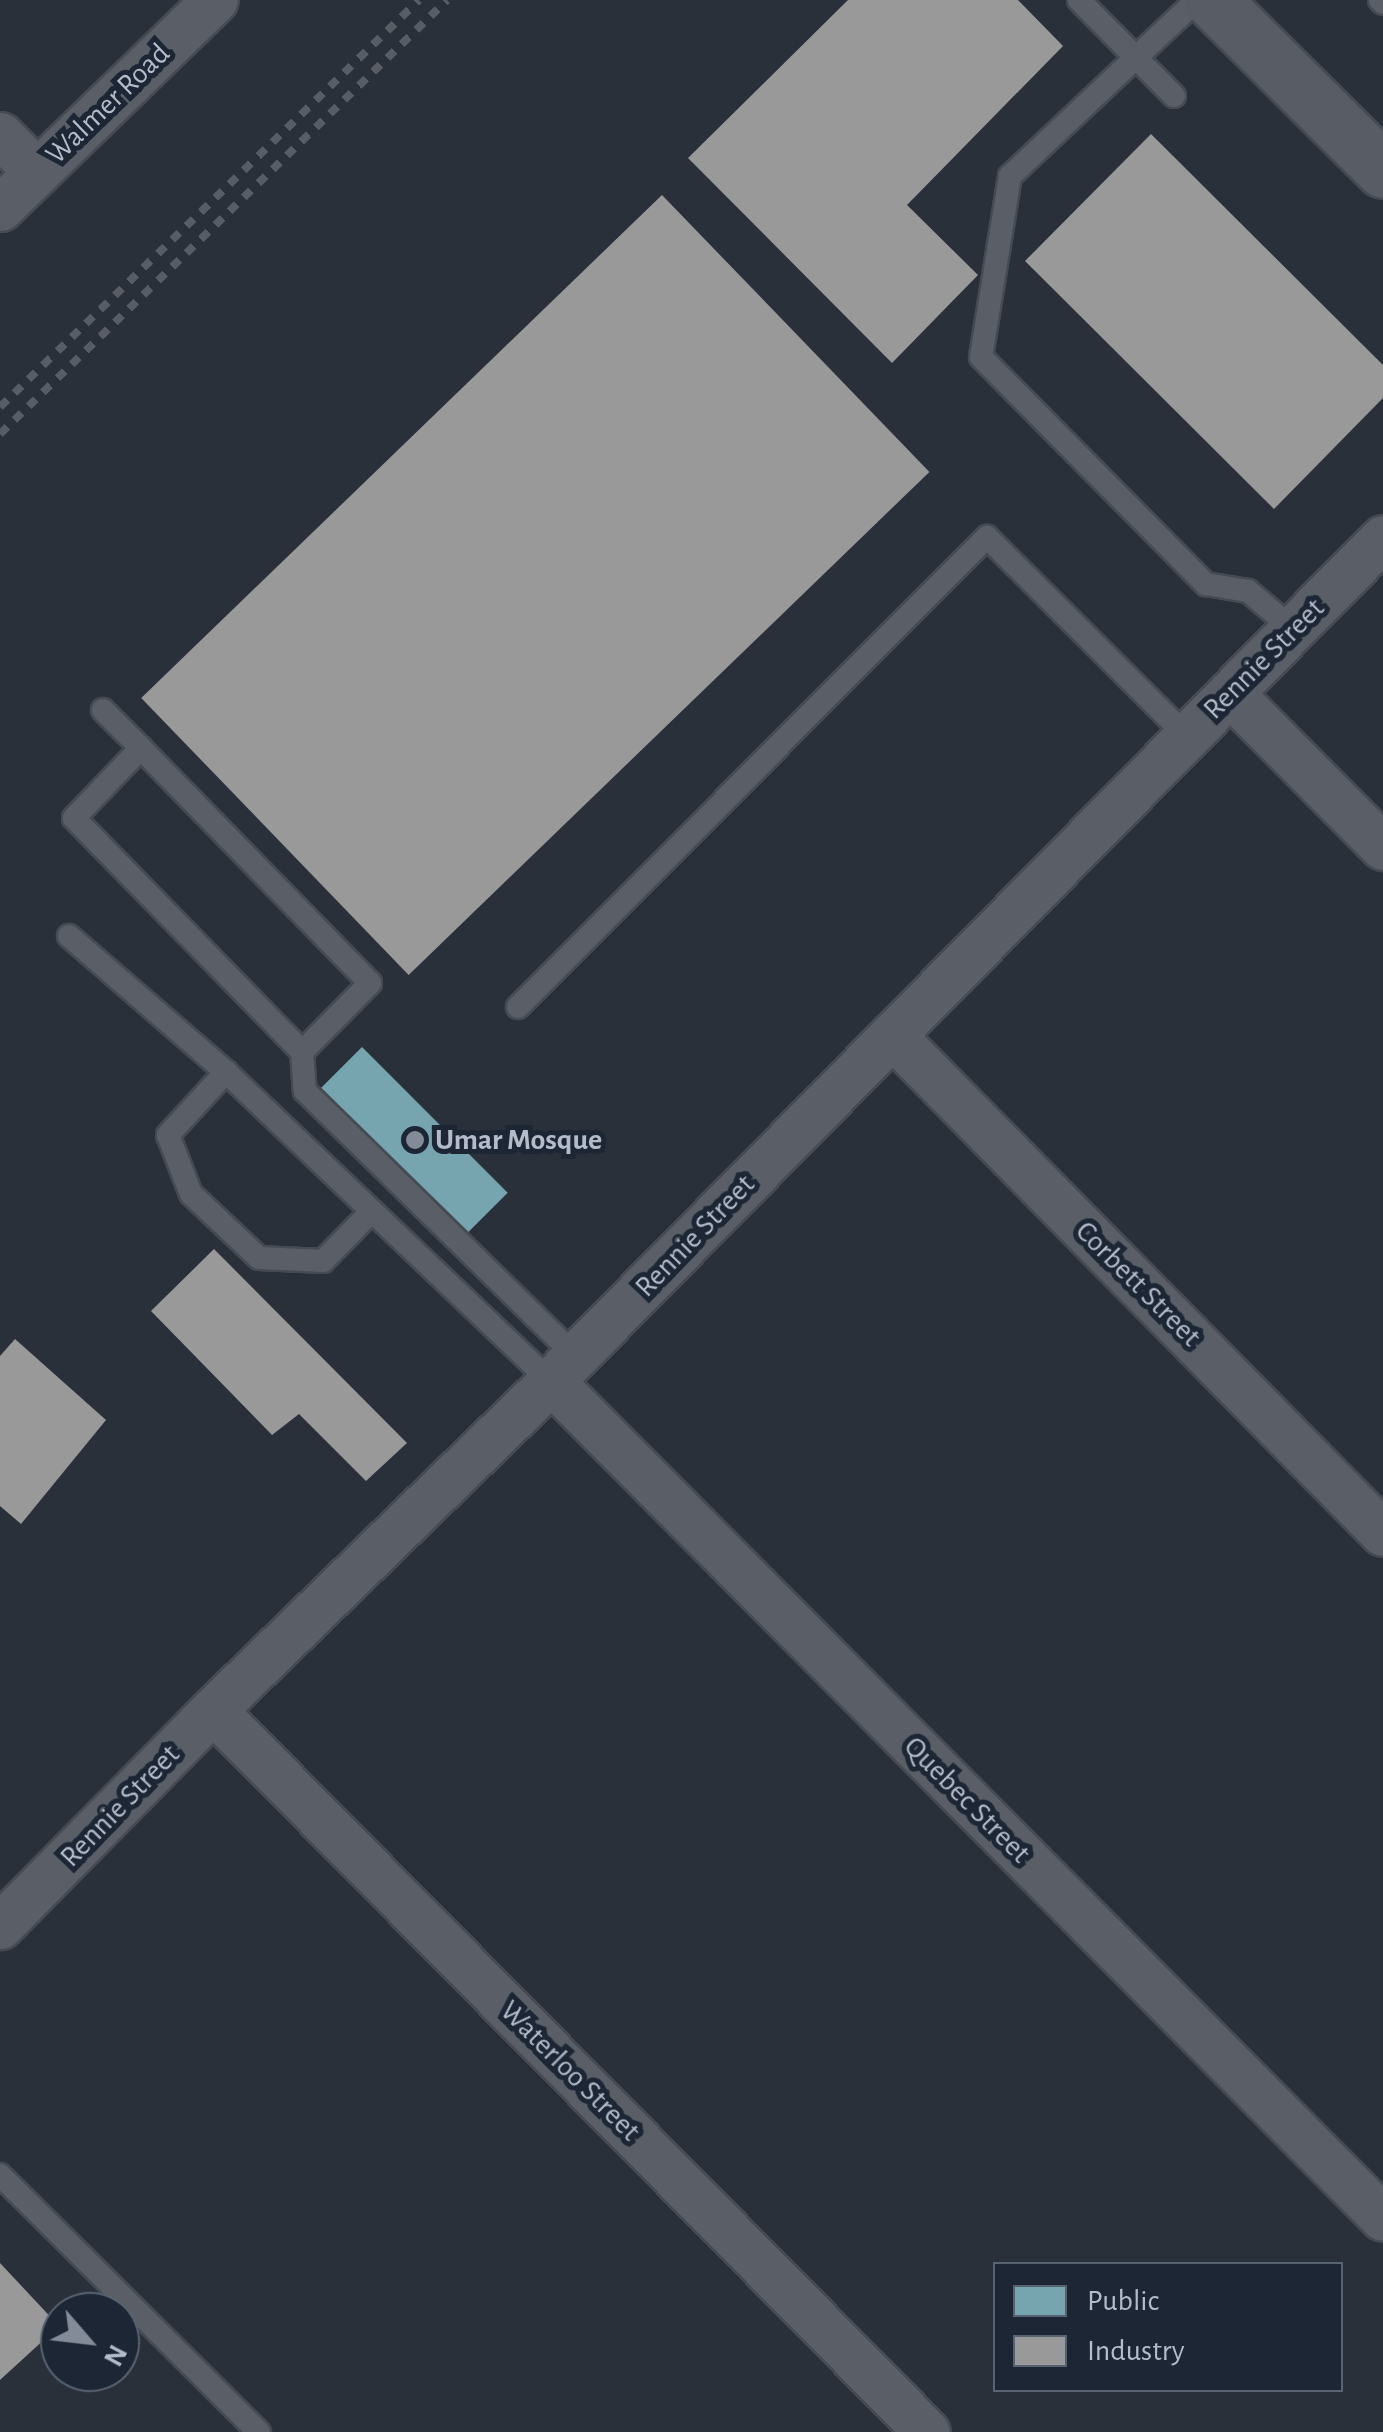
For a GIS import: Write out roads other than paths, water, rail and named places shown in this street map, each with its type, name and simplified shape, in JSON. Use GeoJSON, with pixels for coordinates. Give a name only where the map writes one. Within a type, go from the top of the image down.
{"type":"FeatureCollection","features":[{"type":"Feature","properties":{"kind":"main road"},"geometry":{"type":"LineString","coordinates":[[1212,0],[1383,170]]}},
{"type":"Feature","properties":{"kind":"street","name":"Walmer Road"},"geometry":{"type":"LineString","coordinates":[[0,208],[215,0]]}},
{"type":"Feature","properties":{"kind":"street"},"geometry":{"type":"LineString","coordinates":[[0,134],[37,172]]}},
{"type":"Feature","properties":{"kind":"street","name":"Rennie Street"},"geometry":{"type":"LineString","coordinates":[[0,1926],[214,1710],[564,1369],[1383,538]]}},
{"type":"Feature","properties":{"kind":"street"},"geometry":{"type":"LineString","coordinates":[[1230,692],[1383,847]]}},
{"type":"Feature","properties":{"kind":"street","name":"Corbett Street"},"geometry":{"type":"LineString","coordinates":[[892,1034],[1383,1532]]}},
{"type":"Feature","properties":{"kind":"street","name":"Quebec Street"},"geometry":{"type":"LineString","coordinates":[[564,1369],[1383,2218]]}},
{"type":"Feature","properties":{"kind":"street","name":"Waterloo Street"},"geometry":{"type":"LineString","coordinates":[[214,1710],[927,2432]]}},
{"type":"Feature","properties":{"kind":"lane"},"geometry":{"type":"LineString","coordinates":[[1079,0],[1174,96]]}},
{"type":"Feature","properties":{"kind":"lane"},"geometry":{"type":"LineString","coordinates":[[1197,0],[1010,176],[980,357],[1206,584],[1248,591],[1293,630]]}},
{"type":"Feature","properties":{"kind":"lane"},"geometry":{"type":"LineString","coordinates":[[518,1007],[988,537],[1187,736]]}},
{"type":"Feature","properties":{"kind":"lane"},"geometry":{"type":"LineString","coordinates":[[103,710],[370,983],[302,1052]]}},
{"type":"Feature","properties":{"kind":"lane"},"geometry":{"type":"LineString","coordinates":[[141,748],[74,818],[302,1052],[305,1091],[564,1369]]}},
{"type":"Feature","properties":{"kind":"lane"},"geometry":{"type":"LineString","coordinates":[[69,936],[226,1072],[372,1211],[564,1369]]}},
{"type":"Feature","properties":{"kind":"lane"},"geometry":{"type":"LineString","coordinates":[[226,1072],[168,1135],[191,1194],[259,1258],[323,1261],[372,1211]]}},
{"type":"Feature","properties":{"kind":"lane"},"geometry":{"type":"LineString","coordinates":[[0,2175],[259,2432]]}},
{"type":"Feature","properties":{"kind":"railway"},"geometry":{"type":"LineString","coordinates":[[0,407],[419,0]]}},
{"type":"Feature","properties":{"kind":"railway"},"geometry":{"type":"LineString","coordinates":[[0,434],[447,0]]}},
{"type":"Feature","properties":{"kind":"place","name":"Umar Mosque"},"geometry":{"type":"Point","coordinates":[415,1140]}}]}
